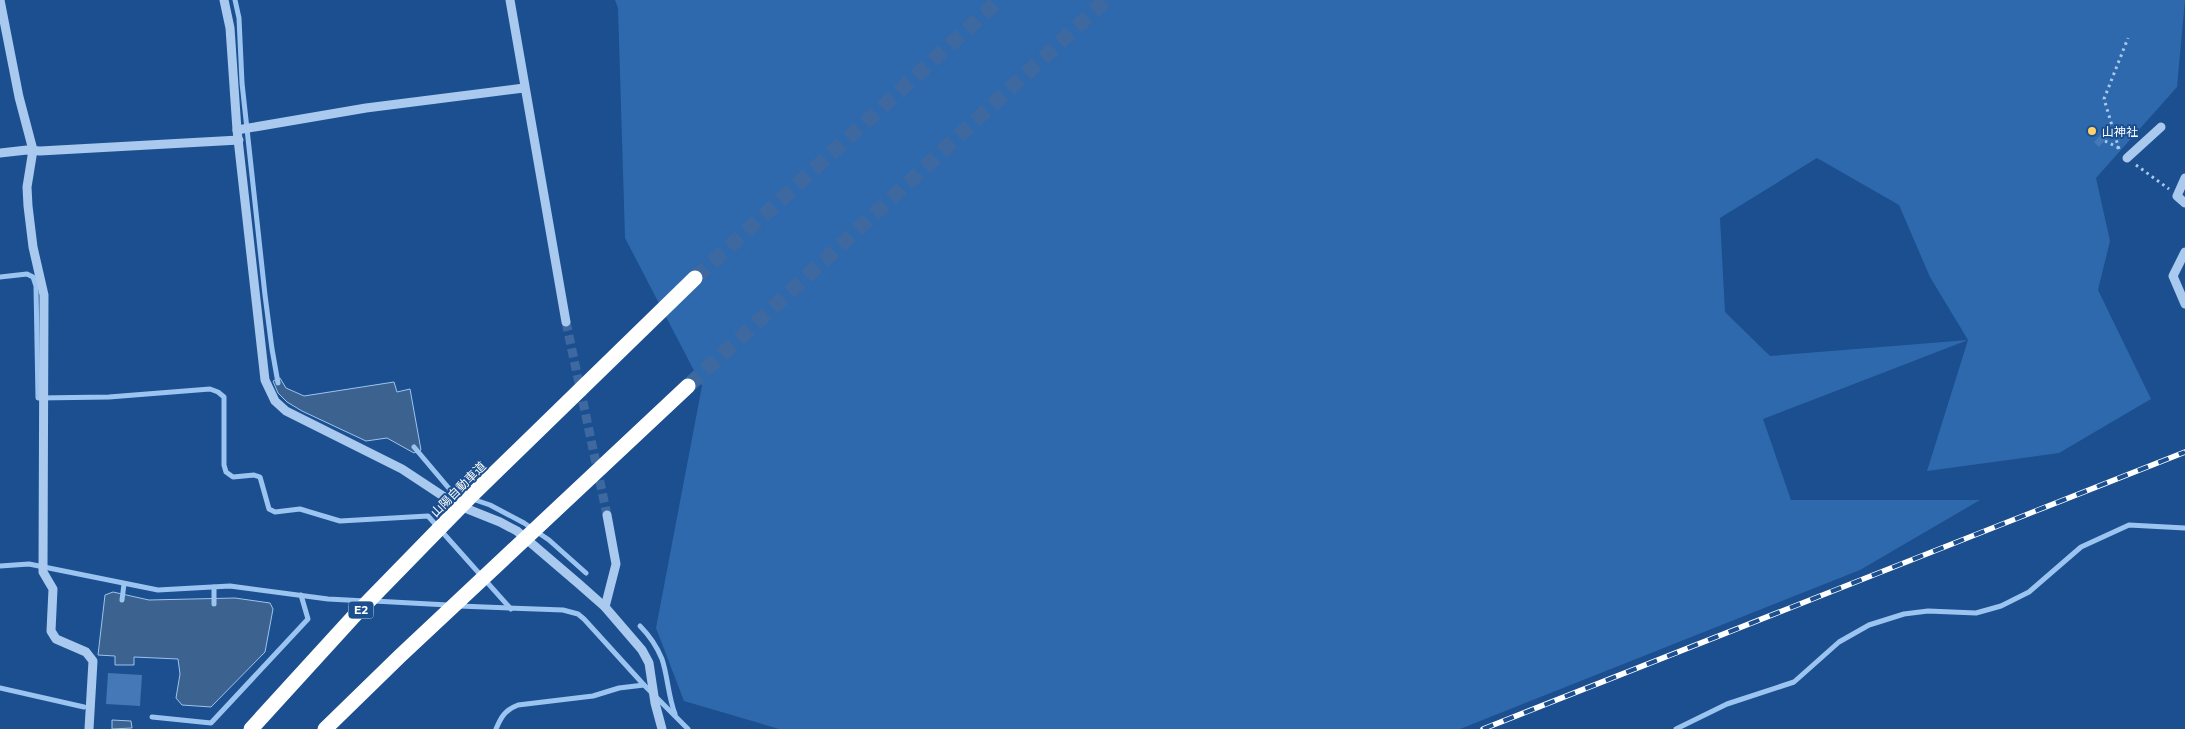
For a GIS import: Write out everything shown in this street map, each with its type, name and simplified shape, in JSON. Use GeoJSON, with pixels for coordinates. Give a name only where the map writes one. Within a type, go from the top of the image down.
{"type":"FeatureCollection","features":[{"type":"Feature","properties":{"kind":"highway","name":"山陽自動車道"},"geometry":{"type":"LineString","coordinates":[[251,729],[355,615],[473,494],[695,278]]}},
{"type":"Feature","properties":{"kind":"highway"},"geometry":{"type":"LineString","coordinates":[[325,729],[688,386]]}},
{"type":"Feature","properties":{"kind":"street"},"geometry":{"type":"LineString","coordinates":[[0,0],[33,150],[27,187],[33,247],[44,295],[43,572],[53,589],[51,631],[56,639],[86,652],[93,661],[89,729]]}},
{"type":"Feature","properties":{"kind":"street"},"geometry":{"type":"LineString","coordinates":[[224,0],[245,128],[239,140],[265,380],[275,401],[298,418],[402,469],[455,504],[517,531],[605,608],[642,650],[649,663],[655,703],[662,729]]}},
{"type":"Feature","properties":{"kind":"street"},"geometry":{"type":"LineString","coordinates":[[510,0],[566,322]]}},
{"type":"Feature","properties":{"kind":"street"},"geometry":{"type":"LineString","coordinates":[[245,128],[366,108],[524,88]]}},
{"type":"Feature","properties":{"kind":"street"},"geometry":{"type":"LineString","coordinates":[[2127,158],[2161,127]]}},
{"type":"Feature","properties":{"kind":"street"},"geometry":{"type":"LineString","coordinates":[[0,153],[239,140]]}},
{"type":"Feature","properties":{"kind":"street"},"geometry":{"type":"LineString","coordinates":[[2185,178],[2177,196],[2185,203]]}},
{"type":"Feature","properties":{"kind":"street"},"geometry":{"type":"LineString","coordinates":[[2185,252],[2173,276],[2185,304]]}},
{"type":"Feature","properties":{"kind":"street"},"geometry":{"type":"LineString","coordinates":[[605,608],[616,564],[607,515]]}},
{"type":"Feature","properties":{"kind":"path"},"geometry":{"type":"LineString","coordinates":[[2128,38],[2104,99],[2119,148],[2121,153],[2127,158],[2177,196]]}},
{"type":"Feature","properties":{"kind":"path"},"geometry":{"type":"LineString","coordinates":[[2105,141],[2119,148]]}},
{"type":"Feature","properties":{"kind":"shaded area"},"geometry":{"type":"Polygon","coordinates":[[[615,0],[2185,0],[2177,87],[2096,178],[2110,241],[2098,290],[2151,399],[2059,453],[1927,471],[1968,340],[1763,419],[1791,500],[1980,500],[1860,570],[1460,729],[779,729],[684,701],[656,628],[702,386],[625,238],[618,8],[615,0]],[[1817,158],[1720,218],[1725,312],[1770,356],[1968,340],[1930,277],[1899,205],[1817,158]]]}},
{"type":"Feature","properties":{"kind":"shaded area"},"geometry":{"type":"Polygon","coordinates":[[[280,378],[286,388],[304,396],[394,382],[397,392],[410,389],[421,450],[414,453],[387,438],[366,441],[302,411],[287,402],[278,393],[273,381],[280,378]]]}},
{"type":"Feature","properties":{"kind":"shaded area"},"geometry":{"type":"Polygon","coordinates":[[[113,592],[149,600],[235,598],[270,603],[273,609],[265,652],[211,707],[182,705],[176,698],[180,674],[178,659],[134,657],[134,665],[115,665],[115,656],[98,655],[105,595],[113,592]]]}},
{"type":"Feature","properties":{"kind":"shaded area"},"geometry":{"type":"Polygon","coordinates":[[[112,720],[131,721],[132,728],[112,729],[112,720]]]}},
{"type":"Feature","properties":{"kind":"building"},"geometry":{"type":"Polygon","coordinates":[[[2103,132],[2108,137],[2099,147],[2094,142],[2103,132]]]}},
{"type":"Feature","properties":{"kind":"building"},"geometry":{"type":"Polygon","coordinates":[[[108,673],[142,675],[140,706],[106,704],[108,673]]]}},
{"type":"Feature","properties":{"kind":"waterway"},"geometry":{"type":"LineString","coordinates":[[235,0],[239,18],[242,83],[265,295],[278,383]]}},
{"type":"Feature","properties":{"kind":"waterway"},"geometry":{"type":"LineString","coordinates":[[0,277],[27,274],[33,277],[36,286],[38,398],[109,397],[210,389],[218,392],[224,397],[224,465],[226,472],[233,477],[254,475],[260,477],[269,509],[275,512],[300,509],[340,521],[428,516],[511,609]]}},
{"type":"Feature","properties":{"kind":"waterway"},"geometry":{"type":"LineString","coordinates":[[414,447],[452,492],[490,505],[524,523],[549,540],[586,573]]}},
{"type":"Feature","properties":{"kind":"waterway"},"geometry":{"type":"LineString","coordinates":[[1676,729],[1727,704],[1794,682],[1839,642],[1869,625],[1904,614],[1928,611],[1976,613],[2001,606],[2029,592],[2081,547],[2129,525],[2185,528]]}},
{"type":"Feature","properties":{"kind":"waterway"},"geometry":{"type":"LineString","coordinates":[[0,566],[29,564],[158,590],[230,586],[328,599],[366,601]]}},
{"type":"Feature","properties":{"kind":"waterway"},"geometry":{"type":"LineString","coordinates":[[122,600],[124,584]]}},
{"type":"Feature","properties":{"kind":"waterway"},"geometry":{"type":"LineString","coordinates":[[214,587],[214,604]]}},
{"type":"Feature","properties":{"kind":"waterway"},"geometry":{"type":"LineString","coordinates":[[152,717],[211,723],[308,619],[301,595]]}},
{"type":"Feature","properties":{"kind":"waterway"},"geometry":{"type":"LineString","coordinates":[[374,601],[448,605]]}},
{"type":"Feature","properties":{"kind":"waterway"},"geometry":{"type":"LineString","coordinates":[[459,606],[563,610],[578,614],[688,729]]}},
{"type":"Feature","properties":{"kind":"waterway"},"geometry":{"type":"LineString","coordinates":[[640,626],[653,641],[662,659],[675,714]]}},
{"type":"Feature","properties":{"kind":"waterway"},"geometry":{"type":"LineString","coordinates":[[496,729],[504,714],[518,705],[593,696],[619,688],[644,685]]}},
{"type":"Feature","properties":{"kind":"waterway"},"geometry":{"type":"LineString","coordinates":[[0,688],[84,707]]}},
{"type":"Feature","properties":{"kind":"tunnel"},"geometry":{"type":"LineString","coordinates":[[695,278],[999,0]]}},
{"type":"Feature","properties":{"kind":"tunnel"},"geometry":{"type":"LineString","coordinates":[[688,386],[1106,0]]}},
{"type":"Feature","properties":{"kind":"tunnel"},"geometry":{"type":"LineString","coordinates":[[566,322],[607,515]]}},
{"type":"Feature","properties":{"kind":"railway"},"geometry":{"type":"LineString","coordinates":[[1483,729],[2185,452]]}},
{"type":"Feature","properties":{"kind":"place","name":"山神社"},"geometry":{"type":"Point","coordinates":[2092,131]}}]}
